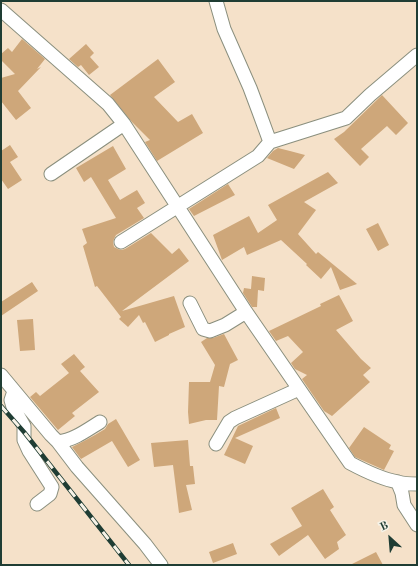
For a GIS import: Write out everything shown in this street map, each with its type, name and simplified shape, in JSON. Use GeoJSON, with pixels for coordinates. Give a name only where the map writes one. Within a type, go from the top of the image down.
{"type":"FeatureCollection","features":[{"type":"Feature","properties":{"kind":"street"},"geometry":{"type":"LineString","coordinates":[[10,1],[3,15],[108,104],[124,124],[246,312],[350,462],[379,477],[398,483],[417,484]]}},
{"type":"Feature","properties":{"kind":"street"},"geometry":{"type":"LineString","coordinates":[[216,1],[224,29],[250,88],[270,142]]}},
{"type":"Feature","properties":{"kind":"street"},"geometry":{"type":"LineString","coordinates":[[121,242],[258,156],[270,142],[346,118],[370,95],[417,55]]}},
{"type":"Feature","properties":{"kind":"street"},"geometry":{"type":"LineString","coordinates":[[51,174],[124,124]]}},
{"type":"Feature","properties":{"kind":"street"},"geometry":{"type":"LineString","coordinates":[[190,303],[203,329],[210,330],[225,325],[246,312]]}},
{"type":"Feature","properties":{"kind":"street"},"geometry":{"type":"LineString","coordinates":[[1,375],[58,442],[77,467],[162,565]]}},
{"type":"Feature","properties":{"kind":"street"},"geometry":{"type":"LineString","coordinates":[[216,444],[229,422],[235,418],[299,389]]}},
{"type":"Feature","properties":{"kind":"street"},"geometry":{"type":"LineString","coordinates":[[14,391],[11,400],[13,407],[24,426],[24,440],[29,451],[52,487],[50,494],[37,504]]}},
{"type":"Feature","properties":{"kind":"street"},"geometry":{"type":"LineString","coordinates":[[58,442],[66,441],[78,436],[100,422]]}},
{"type":"Feature","properties":{"kind":"street"},"geometry":{"type":"LineString","coordinates":[[398,483],[402,493],[404,505],[417,525]]}},
{"type":"Feature","properties":{"kind":"building"},"geometry":{"type":"Polygon","coordinates":[[[22,39],[45,59],[37,69],[41,67],[18,91],[31,108],[16,120],[1,101],[1,78],[15,74],[1,60],[1,54],[8,48],[12,52],[22,39]]]}},
{"type":"Feature","properties":{"kind":"building"},"geometry":{"type":"Polygon","coordinates":[[[86,44],[94,53],[90,57],[99,67],[89,75],[81,65],[78,67],[69,59],[86,44]]]}},
{"type":"Feature","properties":{"kind":"building"},"geometry":{"type":"Polygon","coordinates":[[[158,59],[175,82],[154,97],[178,122],[192,114],[203,133],[157,161],[145,142],[150,140],[131,121],[110,95],[158,59]]]}},
{"type":"Feature","properties":{"kind":"building"},"geometry":{"type":"Polygon","coordinates":[[[382,95],[408,123],[396,135],[387,126],[361,149],[369,157],[360,166],[334,139],[344,132],[382,95]]]}},
{"type":"Feature","properties":{"kind":"building"},"geometry":{"type":"Polygon","coordinates":[[[10,145],[18,157],[10,162],[22,180],[8,189],[1,179],[1,151],[10,145]]]}},
{"type":"Feature","properties":{"kind":"building"},"geometry":{"type":"Polygon","coordinates":[[[113,146],[126,169],[108,180],[120,200],[137,190],[145,203],[137,208],[144,218],[116,235],[113,242],[114,247],[121,250],[125,249],[151,233],[172,254],[179,248],[189,261],[122,311],[174,296],[185,327],[155,342],[145,322],[143,323],[139,315],[128,327],[119,319],[121,317],[97,286],[95,287],[83,246],[87,243],[82,229],[116,218],[91,177],[84,182],[76,168],[113,146]]]}},
{"type":"Feature","properties":{"kind":"building"},"geometry":{"type":"Polygon","coordinates":[[[278,148],[305,155],[294,169],[267,158],[278,148]]]}},
{"type":"Feature","properties":{"kind":"building"},"geometry":{"type":"Polygon","coordinates":[[[328,172],[338,183],[304,202],[316,210],[298,234],[316,254],[318,252],[357,284],[340,290],[331,267],[321,279],[281,240],[247,255],[244,247],[222,260],[213,235],[249,216],[258,233],[277,220],[268,205],[328,172]]]}},
{"type":"Feature","properties":{"kind":"building"},"geometry":{"type":"Polygon","coordinates":[[[228,184],[235,195],[194,216],[189,209],[228,184]]]}},
{"type":"Feature","properties":{"kind":"building"},"geometry":{"type":"Polygon","coordinates":[[[378,223],[389,245],[378,251],[366,229],[378,223]]]}},
{"type":"Feature","properties":{"kind":"building"},"geometry":{"type":"Polygon","coordinates":[[[252,276],[265,278],[264,291],[258,290],[257,307],[252,307],[243,293],[244,288],[251,289],[252,276]]]}},
{"type":"Feature","properties":{"kind":"building"},"geometry":{"type":"Polygon","coordinates":[[[32,282],[38,291],[1,316],[1,302],[32,282]]]}},
{"type":"Feature","properties":{"kind":"building"},"geometry":{"type":"Polygon","coordinates":[[[339,295],[353,321],[336,330],[361,359],[371,368],[363,375],[370,382],[332,416],[324,411],[302,379],[307,375],[295,369],[291,363],[303,352],[288,336],[276,341],[269,331],[321,306],[320,304],[339,295]]]}},
{"type":"Feature","properties":{"kind":"building"},"geometry":{"type":"Polygon","coordinates":[[[33,319],[35,350],[20,351],[17,320],[33,319]]]}},
{"type":"Feature","properties":{"kind":"building"},"geometry":{"type":"Polygon","coordinates":[[[224,334],[238,360],[230,364],[224,387],[219,386],[217,420],[206,420],[189,424],[189,382],[210,382],[215,365],[201,342],[207,338],[213,338],[224,334]]]}},
{"type":"Feature","properties":{"kind":"building"},"geometry":{"type":"Polygon","coordinates":[[[74,354],[85,367],[80,371],[99,392],[72,413],[75,416],[58,430],[30,397],[36,392],[40,396],[69,373],[61,364],[74,354]]]}},
{"type":"Feature","properties":{"kind":"building"},"geometry":{"type":"Polygon","coordinates":[[[276,408],[280,418],[235,438],[253,446],[245,464],[224,455],[238,426],[276,408]]]}},
{"type":"Feature","properties":{"kind":"building"},"geometry":{"type":"Polygon","coordinates":[[[116,419],[140,460],[128,467],[112,441],[81,459],[72,447],[105,429],[108,424],[116,419]]]}},
{"type":"Feature","properties":{"kind":"building"},"geometry":{"type":"Polygon","coordinates":[[[364,427],[391,445],[389,449],[394,451],[384,470],[355,457],[349,448],[364,427]]]}},
{"type":"Feature","properties":{"kind":"building"},"geometry":{"type":"Polygon","coordinates":[[[188,440],[190,466],[193,466],[195,484],[186,485],[192,510],[179,513],[173,465],[154,467],[151,443],[188,440]]]}},
{"type":"Feature","properties":{"kind":"building"},"geometry":{"type":"Polygon","coordinates":[[[323,489],[334,507],[330,510],[346,535],[337,542],[339,549],[325,559],[308,535],[279,556],[270,544],[302,526],[291,508],[323,489]]]}},
{"type":"Feature","properties":{"kind":"building"},"geometry":{"type":"Polygon","coordinates":[[[233,543],[237,554],[213,563],[209,552],[233,543]]]}},
{"type":"Feature","properties":{"kind":"building"},"geometry":{"type":"Polygon","coordinates":[[[376,552],[383,565],[350,565],[376,552]]]}},
{"type":"Feature","properties":{"kind":"railway"},"geometry":{"type":"LineString","coordinates":[[1,406],[24,432],[129,565]]}}]}
